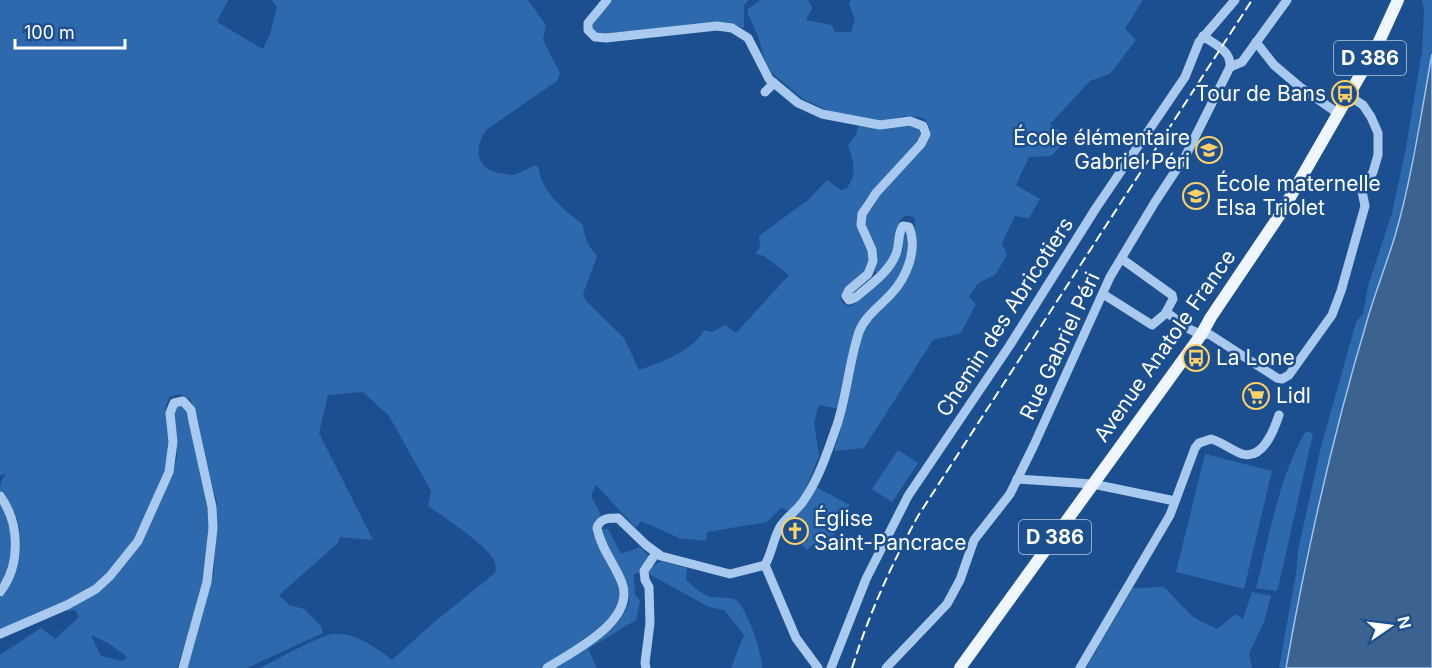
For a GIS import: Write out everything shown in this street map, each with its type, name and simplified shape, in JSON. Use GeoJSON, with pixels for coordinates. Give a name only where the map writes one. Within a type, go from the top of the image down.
{"type":"FeatureCollection","features":[{"type":"Feature","properties":{"kind":"main road","name":"Avenue Anatole France"},"geometry":{"type":"LineString","coordinates":[[960,668],[1201,335],[1210,317],[1281,213],[1377,46],[1398,0]]}},
{"type":"Feature","properties":{"kind":"street"},"geometry":{"type":"LineString","coordinates":[[607,0],[588,23],[588,30],[595,37],[634,36],[717,26],[732,28],[748,38],[774,83],[798,103],[822,114],[880,125],[915,121],[923,126],[926,134],[917,149],[883,184],[862,214],[861,225],[872,250],[873,261],[868,274],[849,290],[847,298],[849,300],[856,297],[889,266],[896,255],[900,230],[903,226],[909,227],[911,233],[911,255],[908,267],[893,293],[870,315],[860,330],[837,423],[812,488],[804,502],[780,527],[765,565],[795,638],[818,668]]}},
{"type":"Feature","properties":{"kind":"street","name":"Chemin des Abricotiers"},"geometry":{"type":"LineString","coordinates":[[831,668],[866,579],[908,496],[1015,338],[1096,208],[1185,77],[1203,36],[1235,0]]}},
{"type":"Feature","properties":{"kind":"street"},"geometry":{"type":"LineString","coordinates":[[1203,36],[1227,53],[1230,58],[1230,67],[1242,62],[1287,0]]}},
{"type":"Feature","properties":{"kind":"street"},"geometry":{"type":"LineString","coordinates":[[1256,42],[1274,65],[1300,87],[1339,114]]}},
{"type":"Feature","properties":{"kind":"street","name":"Rue Gabriel Péri"},"geometry":{"type":"LineString","coordinates":[[886,668],[947,604],[960,580],[974,540],[1010,494],[1103,294],[1155,202],[1186,155],[1230,67]]}},
{"type":"Feature","properties":{"kind":"street"},"geometry":{"type":"LineString","coordinates":[[765,92],[774,83]]}},
{"type":"Feature","properties":{"kind":"street"},"geometry":{"type":"LineString","coordinates":[[1166,312],[1201,335],[1209,334],[1277,378],[1282,379],[1289,375],[1332,315],[1364,211],[1362,191],[1373,172],[1378,155],[1378,133],[1371,117],[1363,105],[1349,96]]}},
{"type":"Feature","properties":{"kind":"street"},"geometry":{"type":"LineString","coordinates":[[1103,294],[1152,325],[1166,312],[1173,299],[1172,295],[1122,259]]}},
{"type":"Feature","properties":{"kind":"street"},"geometry":{"type":"LineString","coordinates":[[0,634],[87,595],[104,582],[123,561],[142,534],[169,472],[173,442],[171,407],[174,403],[183,401],[191,410],[213,518],[207,582],[183,668]]}},
{"type":"Feature","properties":{"kind":"street"},"geometry":{"type":"LineString","coordinates":[[1080,668],[1170,515],[1195,448],[1199,443],[1211,440],[1243,454],[1255,454],[1264,446],[1279,415]]}},
{"type":"Feature","properties":{"kind":"street"},"geometry":{"type":"LineString","coordinates":[[1017,479],[1093,484],[1175,501]]}},
{"type":"Feature","properties":{"kind":"street"},"geometry":{"type":"LineString","coordinates":[[0,496],[12,517],[16,539],[10,573],[0,592]]}},
{"type":"Feature","properties":{"kind":"street"},"geometry":{"type":"LineString","coordinates":[[547,668],[605,629],[621,609],[625,597],[622,583],[599,540],[597,528],[602,520],[613,518],[656,553],[699,567],[730,574],[765,565]]}},
{"type":"Feature","properties":{"kind":"street"},"geometry":{"type":"LineString","coordinates":[[646,668],[650,587],[645,580],[645,571],[656,553]]}},
{"type":"Feature","properties":{"kind":"shaded area"},"geometry":{"type":"Polygon","coordinates":[[[0,0],[228,0],[217,22],[263,49],[270,34],[277,7],[272,0],[528,0],[546,25],[543,40],[560,73],[557,81],[486,130],[480,144],[479,156],[485,167],[510,175],[535,165],[549,193],[583,225],[587,242],[597,256],[583,294],[586,301],[624,338],[639,370],[666,360],[684,350],[699,338],[704,330],[712,332],[725,325],[736,333],[789,275],[764,256],[756,254],[760,246],[759,236],[808,200],[827,180],[841,190],[847,188],[854,168],[848,146],[859,124],[914,124],[921,130],[919,139],[864,201],[860,210],[868,243],[869,262],[843,293],[841,298],[843,303],[850,307],[896,263],[903,250],[902,234],[905,232],[907,234],[907,257],[904,270],[864,318],[839,409],[819,405],[814,423],[819,456],[803,496],[789,511],[781,508],[767,522],[707,532],[706,541],[679,538],[641,521],[636,528],[596,485],[591,496],[601,515],[598,519],[618,580],[620,602],[609,622],[542,668],[260,668],[333,634],[356,638],[392,660],[433,623],[495,573],[494,560],[483,547],[428,506],[431,491],[389,416],[363,392],[328,395],[319,433],[373,540],[340,537],[337,544],[279,595],[289,605],[304,609],[321,626],[323,633],[247,668],[187,668],[214,572],[217,503],[194,408],[190,399],[179,394],[170,397],[166,406],[171,442],[157,492],[140,528],[119,560],[107,574],[85,592],[0,631],[0,598],[16,572],[20,540],[16,515],[0,490],[6,473],[0,476],[0,0]]]}},
{"type":"Feature","properties":{"kind":"shaded area"},"geometry":{"type":"Polygon","coordinates":[[[612,0],[749,0],[744,5],[744,28],[724,22],[602,34],[593,30],[594,21],[612,0]]]}},
{"type":"Feature","properties":{"kind":"shaded area"},"geometry":{"type":"Polygon","coordinates":[[[760,0],[808,0],[812,8],[806,20],[832,25],[835,32],[851,32],[855,19],[849,4],[851,0],[1143,0],[1125,29],[1136,40],[1110,74],[1090,81],[1050,124],[1070,137],[1051,156],[1029,157],[1016,185],[1040,199],[1029,218],[1015,216],[1002,243],[1007,255],[995,275],[978,283],[969,297],[976,304],[961,333],[933,340],[864,448],[834,451],[846,410],[862,335],[915,255],[915,219],[912,216],[905,216],[900,220],[893,255],[879,273],[874,272],[877,259],[864,218],[872,203],[928,140],[930,129],[925,119],[918,117],[903,116],[885,122],[829,111],[803,99],[772,73],[765,61],[758,36],[748,14],[748,9],[760,0]]]}},
{"type":"Feature","properties":{"kind":"shaded area"},"geometry":{"type":"Polygon","coordinates":[[[1422,0],[1432,0],[1432,54],[1410,170],[1395,236],[1345,402],[1307,553],[1286,668],[1279,668],[1296,574],[1298,550],[1321,447],[1356,322],[1363,314],[1368,286],[1392,213],[1422,51],[1424,9],[1422,0]]]}},
{"type":"Feature","properties":{"kind":"shaded area"},"geometry":{"type":"Polygon","coordinates":[[[1432,54],[1432,668],[1286,668],[1312,534],[1333,446],[1356,358],[1395,236],[1406,191],[1432,54]]]}},
{"type":"Feature","properties":{"kind":"shaded area"},"geometry":{"type":"Polygon","coordinates":[[[175,407],[183,407],[187,412],[211,521],[204,577],[197,607],[177,668],[0,668],[0,655],[41,628],[55,639],[79,617],[75,610],[68,611],[67,608],[99,592],[163,495],[177,458],[175,407]],[[91,635],[101,656],[123,661],[127,657],[108,643],[91,635]]]}},
{"type":"Feature","properties":{"kind":"shaded area"},"geometry":{"type":"Polygon","coordinates":[[[1306,431],[1313,434],[1278,588],[1276,591],[1256,588],[1288,468],[1306,431]]]}},
{"type":"Feature","properties":{"kind":"shaded area"},"geometry":{"type":"Polygon","coordinates":[[[898,450],[918,463],[892,502],[872,489],[898,450]]]}},
{"type":"Feature","properties":{"kind":"shaded area"},"geometry":{"type":"Polygon","coordinates":[[[1205,454],[1272,471],[1244,589],[1176,572],[1205,454]]]}},
{"type":"Feature","properties":{"kind":"shaded area"},"geometry":{"type":"Polygon","coordinates":[[[816,487],[850,505],[824,552],[814,544],[807,550],[802,544],[808,540],[805,536],[807,533],[791,518],[810,499],[816,487]]]}},
{"type":"Feature","properties":{"kind":"shaded area"},"geometry":{"type":"Polygon","coordinates":[[[0,503],[8,524],[11,554],[0,584],[0,503]]]}},
{"type":"Feature","properties":{"kind":"shaded area"},"geometry":{"type":"Polygon","coordinates":[[[603,529],[608,529],[621,554],[640,547],[649,556],[641,572],[634,574],[635,594],[640,601],[636,620],[588,649],[597,668],[554,668],[614,627],[628,605],[627,585],[601,535],[603,529]]]}},
{"type":"Feature","properties":{"kind":"shaded area"},"geometry":{"type":"Polygon","coordinates":[[[661,561],[687,568],[686,580],[703,594],[734,599],[739,603],[753,630],[762,668],[731,668],[744,635],[724,610],[709,607],[649,574],[650,568],[661,561]]]}},
{"type":"Feature","properties":{"kind":"shaded area"},"geometry":{"type":"Polygon","coordinates":[[[1164,587],[1193,617],[1217,629],[1236,614],[1243,619],[1252,592],[1271,596],[1264,622],[1249,654],[1252,668],[1086,668],[1133,588],[1164,587]]]}},
{"type":"Feature","properties":{"kind":"railway"},"geometry":{"type":"LineString","coordinates":[[852,668],[881,590],[918,516],[1252,0]]}},
{"type":"Feature","properties":{"kind":"place","name":"Tour de Bans"},"geometry":{"type":"Point","coordinates":[1345,94]}},
{"type":"Feature","properties":{"kind":"place","name":"École élémentaire Gabriel Péri"},"geometry":{"type":"Point","coordinates":[1209,150]}},
{"type":"Feature","properties":{"kind":"place","name":"École maternelle Elsa Triolet"},"geometry":{"type":"Point","coordinates":[1196,196]}},
{"type":"Feature","properties":{"kind":"place","name":"La Lone"},"geometry":{"type":"Point","coordinates":[1196,358]}},
{"type":"Feature","properties":{"kind":"place","name":"Lidl"},"geometry":{"type":"Point","coordinates":[1256,396]}},
{"type":"Feature","properties":{"kind":"place","name":"Église Saint-Pancrace"},"geometry":{"type":"Point","coordinates":[795,531]}}]}
